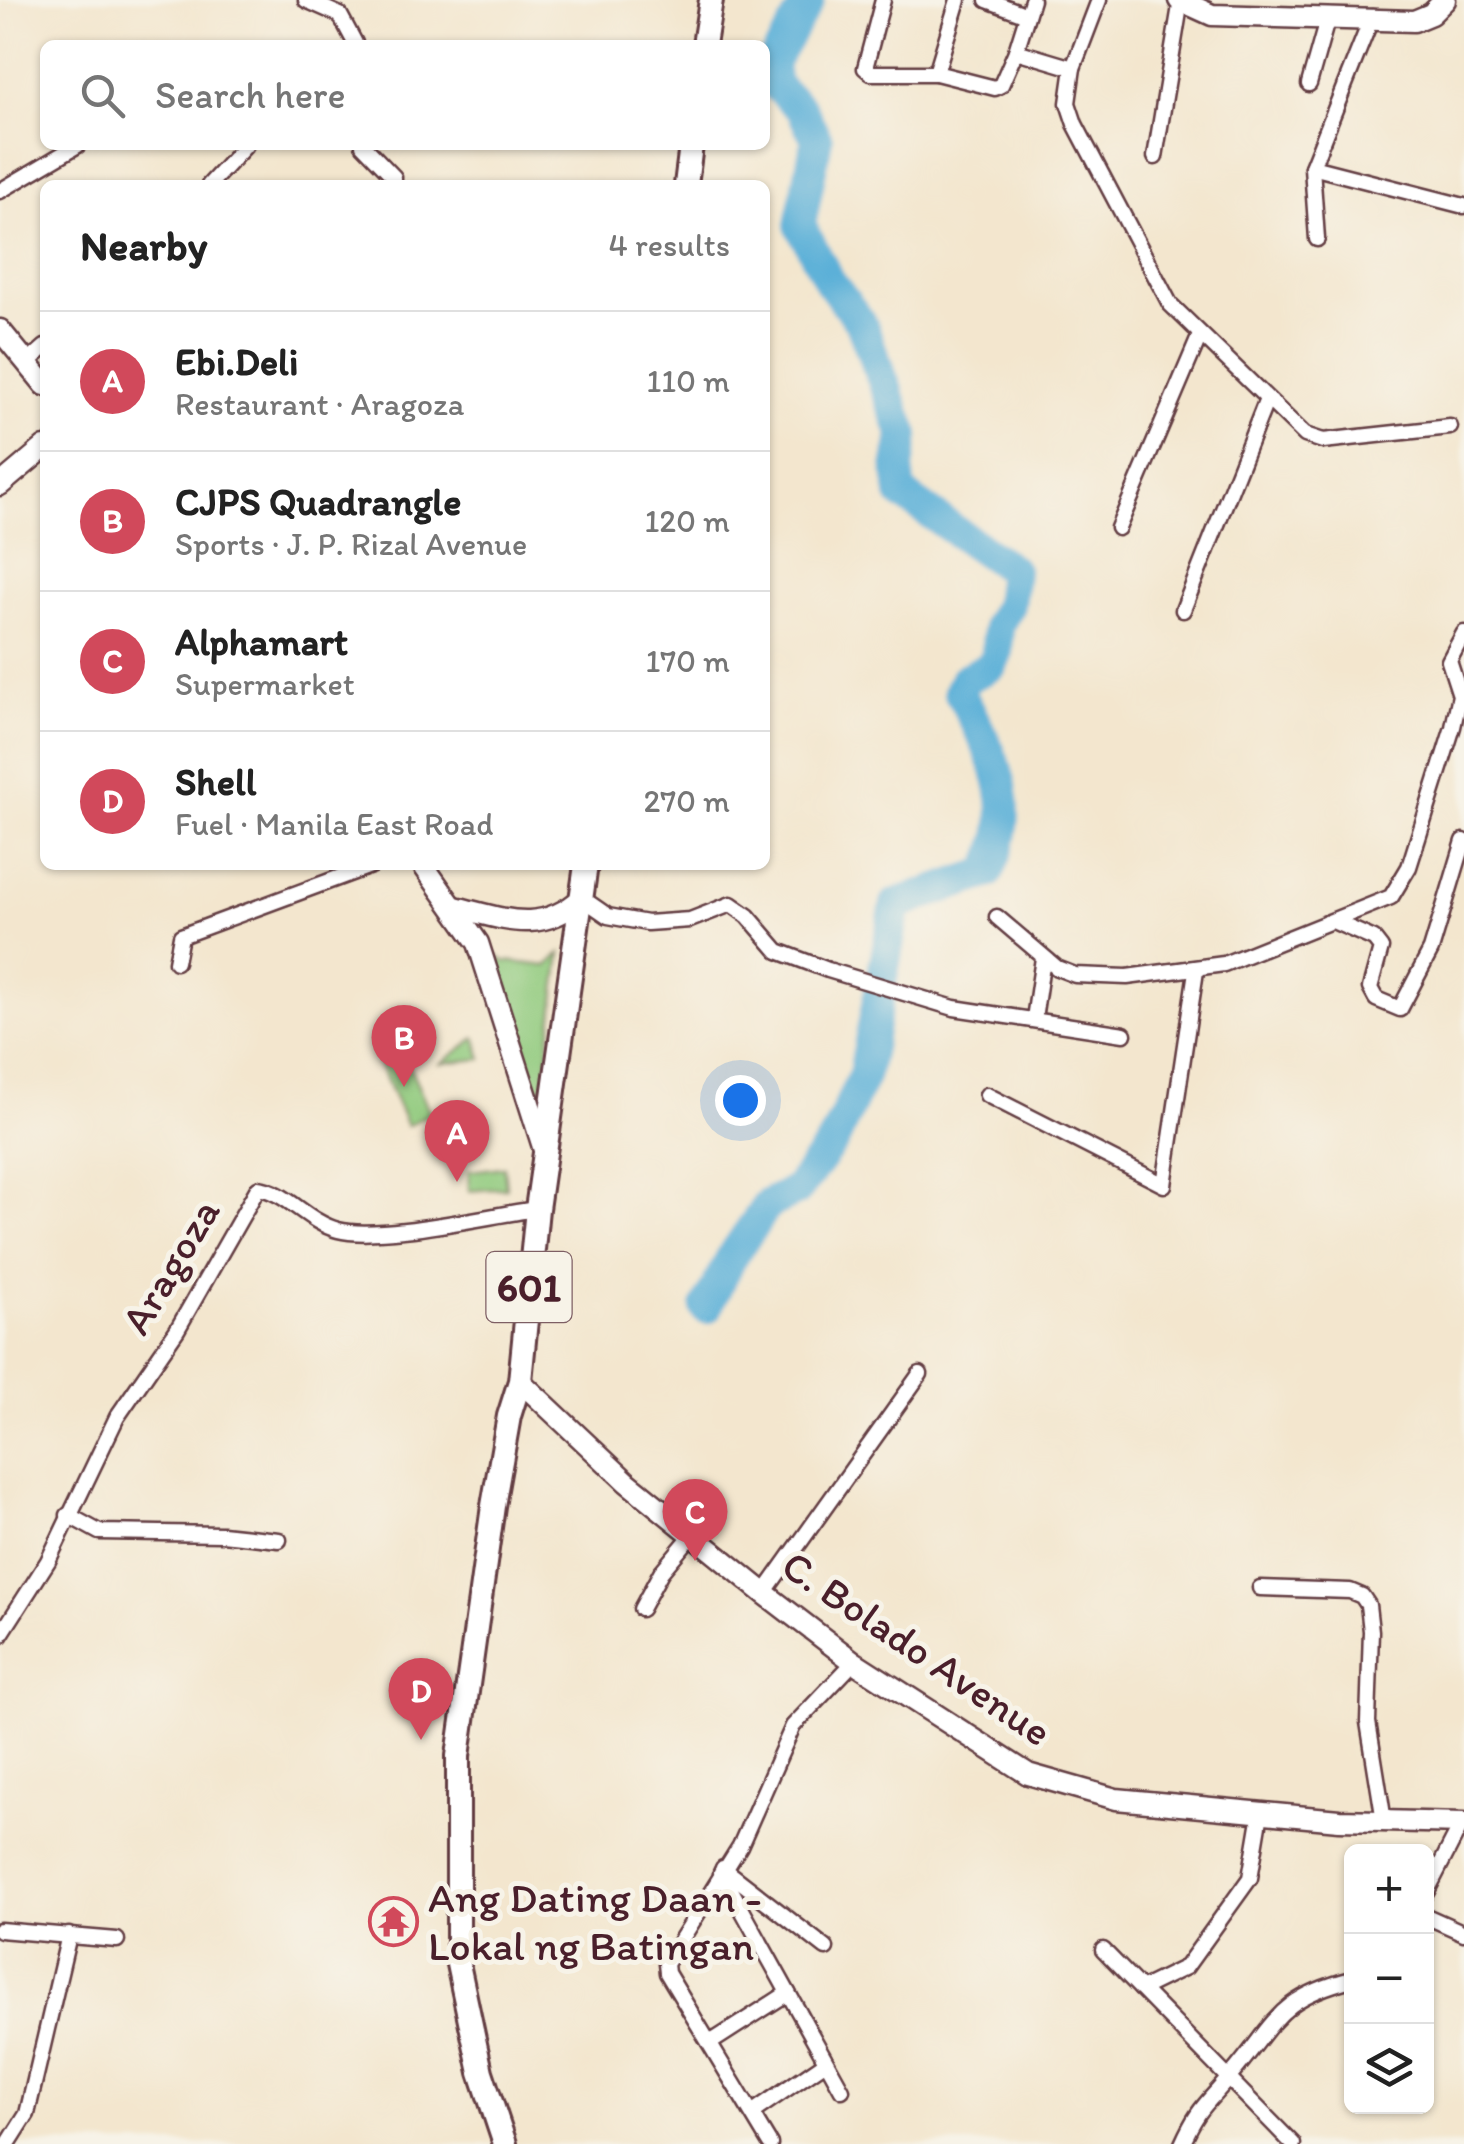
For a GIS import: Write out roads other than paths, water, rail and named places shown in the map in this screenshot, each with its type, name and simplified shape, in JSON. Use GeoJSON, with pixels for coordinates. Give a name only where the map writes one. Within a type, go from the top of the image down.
{"type":"FeatureCollection","features":[{"type":"Feature","properties":{"kind":"main road"},"geometry":{"type":"LineString","coordinates":[[704,40],[705,1]]}},
{"type":"Feature","properties":{"kind":"main road"},"geometry":{"type":"LineString","coordinates":[[687,180],[690,150]]}},
{"type":"Feature","properties":{"kind":"main road"},"geometry":{"type":"LineString","coordinates":[[546,1156],[585,870]]}},
{"type":"Feature","properties":{"kind":"main road","name":"601"},"geometry":{"type":"LineString","coordinates":[[504,2144],[481,2072],[458,1964],[458,1756],[493,1506],[508,1416],[520,1380],[546,1156]]}},
{"type":"Feature","properties":{"kind":"street"},"geometry":{"type":"LineString","coordinates":[[306,0],[340,15],[353,40]]}},
{"type":"Feature","properties":{"kind":"street"},"geometry":{"type":"LineString","coordinates":[[883,0],[865,68],[871,73],[936,72],[995,88],[1001,85],[1016,51],[1029,8],[987,0]]}},
{"type":"Feature","properties":{"kind":"street"},"geometry":{"type":"LineString","coordinates":[[936,72],[958,0]]}},
{"type":"Feature","properties":{"kind":"street"},"geometry":{"type":"LineString","coordinates":[[1099,0],[1073,68],[1068,103],[1074,124],[1170,304],[1305,435],[1323,441],[1450,428]]}},
{"type":"Feature","properties":{"kind":"street"},"geometry":{"type":"LineString","coordinates":[[1156,157],[1180,0],[1212,15],[1300,9],[1328,17],[1414,21],[1430,14],[1444,0]]}},
{"type":"Feature","properties":{"kind":"street"},"geometry":{"type":"LineString","coordinates":[[1309,84],[1328,17]]}},
{"type":"Feature","properties":{"kind":"street"},"geometry":{"type":"LineString","coordinates":[[1317,240],[1312,167],[1372,17]]}},
{"type":"Feature","properties":{"kind":"street"},"geometry":{"type":"LineString","coordinates":[[1016,51],[1073,68]]}},
{"type":"Feature","properties":{"kind":"street"},"geometry":{"type":"LineString","coordinates":[[0,191],[70,150]]}},
{"type":"Feature","properties":{"kind":"street"},"geometry":{"type":"LineString","coordinates":[[214,180],[241,150]]}},
{"type":"Feature","properties":{"kind":"street"},"geometry":{"type":"LineString","coordinates":[[368,150],[394,180]]}},
{"type":"Feature","properties":{"kind":"street"},"geometry":{"type":"LineString","coordinates":[[1312,167],[1464,206]]}},
{"type":"Feature","properties":{"kind":"street"},"geometry":{"type":"LineString","coordinates":[[0,330],[40,379]]}},
{"type":"Feature","properties":{"kind":"street"},"geometry":{"type":"LineString","coordinates":[[1118,528],[1200,335]]}},
{"type":"Feature","properties":{"kind":"street"},"geometry":{"type":"LineString","coordinates":[[28,363],[40,352]]}},
{"type":"Feature","properties":{"kind":"street"},"geometry":{"type":"LineString","coordinates":[[1183,610],[1268,399]]}},
{"type":"Feature","properties":{"kind":"street"},"geometry":{"type":"LineString","coordinates":[[0,484],[40,451]]}},
{"type":"Feature","properties":{"kind":"street"},"geometry":{"type":"LineString","coordinates":[[998,917],[1043,958],[1075,975],[1094,977],[1196,971],[1391,898],[1410,867],[1453,728],[1460,695],[1449,661],[1464,633]]}},
{"type":"Feature","properties":{"kind":"street"},"geometry":{"type":"LineString","coordinates":[[1333,922],[1374,939],[1382,948],[1370,988],[1376,999],[1400,1009],[1431,950],[1464,841]]}},
{"type":"Feature","properties":{"kind":"street"},"geometry":{"type":"LineString","coordinates":[[176,962],[181,936],[359,870]]}},
{"type":"Feature","properties":{"kind":"street","name":"601"},"geometry":{"type":"LineString","coordinates":[[428,870],[478,942],[546,1156]]}},
{"type":"Feature","properties":{"kind":"street"},"geometry":{"type":"LineString","coordinates":[[455,907],[524,924],[552,918],[582,898],[608,916],[647,922],[690,920],[731,904],[748,916],[778,951],[797,960],[954,1008],[1124,1034]]}},
{"type":"Feature","properties":{"kind":"street"},"geometry":{"type":"LineString","coordinates":[[1034,1020],[1043,958]]}},
{"type":"Feature","properties":{"kind":"street"},"geometry":{"type":"LineString","coordinates":[[986,1094],[1164,1185],[1196,971]]}},
{"type":"Feature","properties":{"kind":"street","name":"Aragoza"},"geometry":{"type":"LineString","coordinates":[[0,1636],[48,1560],[117,1416],[178,1330],[258,1188],[272,1190],[312,1222],[344,1232],[537,1209]]}},
{"type":"Feature","properties":{"kind":"street"},"geometry":{"type":"LineString","coordinates":[[764,1593],[920,1374]]}},
{"type":"Feature","properties":{"kind":"street","name":"C. Bolado Avenue"},"geometry":{"type":"LineString","coordinates":[[520,1380],[626,1482],[764,1593],[854,1662],[1028,1774],[1116,1800],[1261,1813],[1463,1823]]}},
{"type":"Feature","properties":{"kind":"street"},"geometry":{"type":"LineString","coordinates":[[68,1514],[99,1532],[222,1534],[278,1540]]}},
{"type":"Feature","properties":{"kind":"street"},"geometry":{"type":"LineString","coordinates":[[641,1609],[660,1572],[692,1534]]}},
{"type":"Feature","properties":{"kind":"street"},"geometry":{"type":"LineString","coordinates":[[1260,1588],[1350,1592],[1362,1596],[1368,1604],[1368,1722],[1384,1821]]}},
{"type":"Feature","properties":{"kind":"street"},"geometry":{"type":"LineString","coordinates":[[770,2144],[667,1973],[666,1964],[740,1846],[793,1726],[854,1662]]}},
{"type":"Feature","properties":{"kind":"street"},"geometry":{"type":"LineString","coordinates":[[1141,1989],[1186,1967],[1250,1878],[1261,1813]]}},
{"type":"Feature","properties":{"kind":"street"},"geometry":{"type":"LineString","coordinates":[[1434,1878],[1463,1823]]}},
{"type":"Feature","properties":{"kind":"street"},"geometry":{"type":"LineString","coordinates":[[722,1870],[826,1948]]}},
{"type":"Feature","properties":{"kind":"street"},"geometry":{"type":"LineString","coordinates":[[722,1870],[842,2090]]}},
{"type":"Feature","properties":{"kind":"street"},"geometry":{"type":"LineString","coordinates":[[1434,1920],[1464,1933]]}},
{"type":"Feature","properties":{"kind":"street"},"geometry":{"type":"LineString","coordinates":[[0,1930],[117,1940]]}},
{"type":"Feature","properties":{"kind":"street"},"geometry":{"type":"LineString","coordinates":[[8,2144],[27,2114],[69,1935]]}},
{"type":"Feature","properties":{"kind":"street"},"geometry":{"type":"LineString","coordinates":[[1103,1950],[1231,2076],[1293,2144]]}},
{"type":"Feature","properties":{"kind":"street"},"geometry":{"type":"LineString","coordinates":[[1182,2144],[1197,2109],[1231,2076],[1278,2012],[1316,1988],[1344,1981]]}},
{"type":"Feature","properties":{"kind":"street"},"geometry":{"type":"LineString","coordinates":[[710,2043],[788,1993]]}},
{"type":"Feature","properties":{"kind":"street"},"geometry":{"type":"LineString","coordinates":[[753,2112],[826,2062]]}},
{"type":"Feature","properties":{"kind":"waterway"},"geometry":{"type":"LineString","coordinates":[[706,1308],[731,1258],[768,1204],[797,1190],[834,1140],[864,1074],[896,904],[988,873],[1003,824],[999,779],[983,736],[959,691],[965,679],[991,666],[997,654],[998,625],[1009,605],[1013,571],[901,493],[898,467],[904,435],[861,323],[830,282],[800,225],[817,139],[801,109],[775,85],[772,64],[809,0]]}},
{"type":"Feature","properties":{"kind":"place","name":"CJPS Quadrangle"},"geometry":{"type":"Point","coordinates":[404,1087]}},
{"type":"Feature","properties":{"kind":"place","name":"Ebi.Deli"},"geometry":{"type":"Point","coordinates":[457,1182]}},
{"type":"Feature","properties":{"kind":"place","name":"Alphamart"},"geometry":{"type":"Point","coordinates":[695,1561]}},
{"type":"Feature","properties":{"kind":"place","name":"Shell"},"geometry":{"type":"Point","coordinates":[421,1740]}},
{"type":"Feature","properties":{"kind":"place","name":"Ang Dating Daan - Lokal ng Batingan"},"geometry":{"type":"Point","coordinates":[393,1921]}}]}
